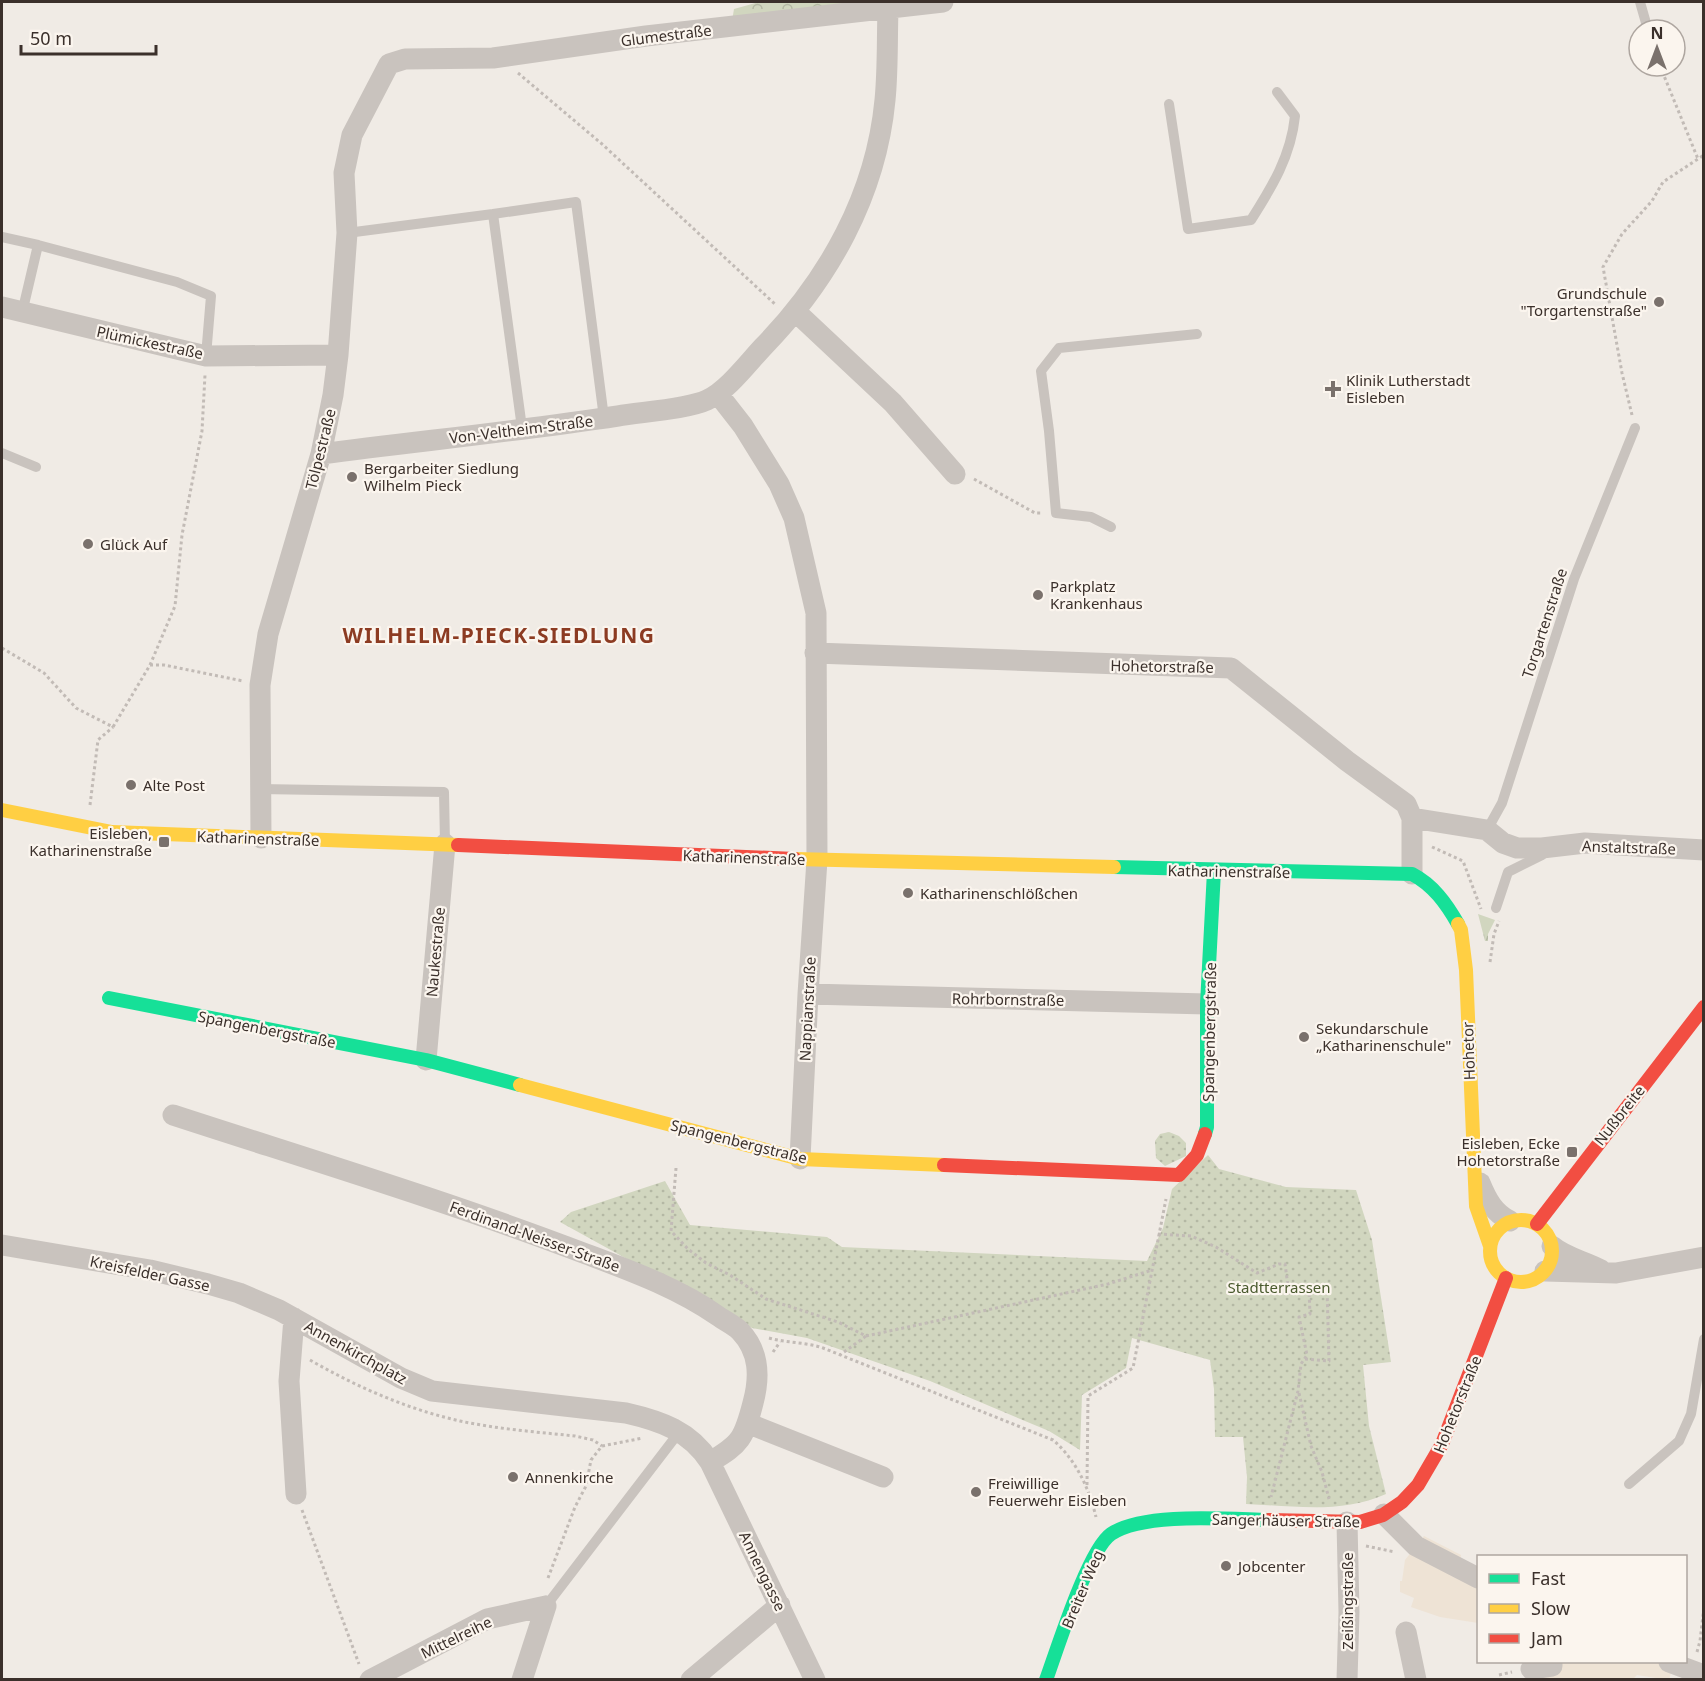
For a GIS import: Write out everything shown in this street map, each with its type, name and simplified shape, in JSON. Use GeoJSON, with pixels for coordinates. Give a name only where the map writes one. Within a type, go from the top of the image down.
{"type":"FeatureCollection","features":[{"type":"Feature","properties":{"kind":"street","name":"Glumestraße"},"geometry":{"type":"LineString","coordinates":[[389,64],[405,59],[493,58],[646,36],[942,2]]}},
{"type":"Feature","properties":{"kind":"street"},"geometry":{"type":"LineString","coordinates":[[718,393],[793,315],[834,258],[850,226],[871,171],[885,99],[888,9]]}},
{"type":"Feature","properties":{"kind":"street","name":"Tölpestraße"},"geometry":{"type":"LineString","coordinates":[[261,838],[260,685],[268,634],[321,454],[338,355],[347,233],[344,173],[352,135],[389,64]]}},
{"type":"Feature","properties":{"kind":"street","name":"Plümickestraße"},"geometry":{"type":"LineString","coordinates":[[2,307],[206,356],[338,355]]}},
{"type":"Feature","properties":{"kind":"street"},"geometry":{"type":"LineString","coordinates":[[793,315],[893,403],[956,474]]}},
{"type":"Feature","properties":{"kind":"street","name":"Von-Veltheim-Straße"},"geometry":{"type":"LineString","coordinates":[[321,454],[696,404],[718,393]]}},
{"type":"Feature","properties":{"kind":"street","name":"Nappianstraße"},"geometry":{"type":"LineString","coordinates":[[718,393],[775,476],[794,518],[816,613],[817,860],[800,1159]]}},
{"type":"Feature","properties":{"kind":"street","name":"Hohetorstraße"},"geometry":{"type":"LineString","coordinates":[[815,653],[1231,668],[1406,804],[1412,818]]}},
{"type":"Feature","properties":{"kind":"street","name":"Katharinenstraße"},"geometry":{"type":"LineString","coordinates":[[2,810],[111,832],[817,860],[1412,874]]}},
{"type":"Feature","properties":{"kind":"street"},"geometry":{"type":"LineString","coordinates":[[1412,874],[1412,818],[1487,830]]}},
{"type":"Feature","properties":{"kind":"street","name":"Anstaltstraße"},"geometry":{"type":"LineString","coordinates":[[1487,830],[1503,843],[1517,848],[1542,848],[1585,843],[1704,850]]}},
{"type":"Feature","properties":{"kind":"street","name":"Naukestraße"},"geometry":{"type":"LineString","coordinates":[[426,1060],[445,844]]}},
{"type":"Feature","properties":{"kind":"street","name":"Spangenbergstraße"},"geometry":{"type":"LineString","coordinates":[[109,998],[426,1060],[800,1159],[1179,1175],[1197,1155],[1207,1127],[1208,1004],[1214,871]]}},
{"type":"Feature","properties":{"kind":"street","name":"Hohetor"},"geometry":{"type":"LineString","coordinates":[[1412,874],[1427,882],[1448,906],[1461,930],[1466,970],[1476,1206],[1490,1246]]}},
{"type":"Feature","properties":{"kind":"street","name":"Rohrbornstraße"},"geometry":{"type":"LineString","coordinates":[[808,994],[1208,1004]]}},
{"type":"Feature","properties":{"kind":"street","name":"Nußbreite"},"geometry":{"type":"LineString","coordinates":[[1537,1224],[1704,1007]]}},
{"type":"Feature","properties":{"kind":"street","name":"Ferdinand-Neisser-Straße"},"geometry":{"type":"LineString","coordinates":[[173,1115],[501,1222],[641,1275],[706,1308],[739,1330],[748,1341],[757,1360],[758,1372],[747,1423],[735,1446],[710,1462]]}},
{"type":"Feature","properties":{"kind":"street","name":"Hohetor"},"geometry":{"type":"LineString","coordinates":[[1476,1172],[1492,1208],[1510,1221]]}},
{"type":"Feature","properties":{"kind":"street"},"geometry":{"type":"LineString","coordinates":[[1524,1220],[1537,1224],[1547,1233],[1552,1246],[1551,1259],[1545,1271],[1531,1280],[1522,1282],[1506,1278],[1495,1268],[1490,1253],[1490,1246],[1497,1231],[1510,1221],[1524,1220]]}},
{"type":"Feature","properties":{"kind":"street","name":"Kreisfelder Gasse"},"geometry":{"type":"LineString","coordinates":[[2,1245],[150,1270],[208,1284],[239,1293],[294,1318]]}},
{"type":"Feature","properties":{"kind":"street"},"geometry":{"type":"LineString","coordinates":[[1552,1246],[1562,1254],[1583,1260],[1604,1271]]}},
{"type":"Feature","properties":{"kind":"street"},"geometry":{"type":"LineString","coordinates":[[1545,1271],[1616,1273],[1704,1257]]}},
{"type":"Feature","properties":{"kind":"street","name":"Hohetorstraße"},"geometry":{"type":"LineString","coordinates":[[1384,1514],[1400,1504],[1412,1492],[1439,1452],[1506,1278]]}},
{"type":"Feature","properties":{"kind":"street","name":"Annenkirchplatz"},"geometry":{"type":"LineString","coordinates":[[296,1494],[289,1381],[294,1318],[401,1378],[432,1391],[626,1413],[651,1419],[680,1431],[690,1438],[710,1462]]}},
{"type":"Feature","properties":{"kind":"street"},"geometry":{"type":"LineString","coordinates":[[747,1423],[883,1477]]}},
{"type":"Feature","properties":{"kind":"street","name":"Annengasse"},"geometry":{"type":"LineString","coordinates":[[710,1462],[815,1680]]}},
{"type":"Feature","properties":{"kind":"street"},"geometry":{"type":"LineString","coordinates":[[1384,1514],[1416,1546],[1477,1577]]}},
{"type":"Feature","properties":{"kind":"street","name":"Sangerhäuser Straße"},"geometry":{"type":"LineString","coordinates":[[1143,1521],[1206,1519],[1347,1522],[1364,1521],[1384,1514]]}},
{"type":"Feature","properties":{"kind":"street","name":"Breiter Weg"},"geometry":{"type":"LineString","coordinates":[[1046,1680],[1089,1567],[1108,1536],[1123,1527],[1143,1521]]}},
{"type":"Feature","properties":{"kind":"street","name":"Zeißingstraße"},"geometry":{"type":"LineString","coordinates":[[1347,1522],[1349,1612],[1347,1680]]}},
{"type":"Feature","properties":{"kind":"street"},"geometry":{"type":"LineString","coordinates":[[691,1680],[780,1605]]}},
{"type":"Feature","properties":{"kind":"street"},"geometry":{"type":"LineString","coordinates":[[522,1680],[546,1606]]}},
{"type":"Feature","properties":{"kind":"street","name":"Mittelreihe"},"geometry":{"type":"LineString","coordinates":[[365,1674],[487,1619],[546,1606]]}},
{"type":"Feature","properties":{"kind":"street"},"geometry":{"type":"LineString","coordinates":[[1406,1632],[1416,1680]]}},
{"type":"Feature","properties":{"kind":"street"},"geometry":{"type":"LineString","coordinates":[[1531,1669],[1552,1666],[1552,1663]]}},
{"type":"Feature","properties":{"kind":"street"},"geometry":{"type":"LineString","coordinates":[[1672,1663],[1697,1673]]}},
{"type":"Feature","properties":{"kind":"lane"},"geometry":{"type":"LineString","coordinates":[[1640,2],[1645,18]]}},
{"type":"Feature","properties":{"kind":"lane"},"geometry":{"type":"LineString","coordinates":[[1169,104],[1188,229],[1251,220],[1273,186],[1293,138],[1294,116],[1277,92]]}},
{"type":"Feature","properties":{"kind":"lane"},"geometry":{"type":"LineString","coordinates":[[347,233],[576,202],[604,418]]}},
{"type":"Feature","properties":{"kind":"lane"},"geometry":{"type":"LineString","coordinates":[[493,214],[522,429]]}},
{"type":"Feature","properties":{"kind":"lane"},"geometry":{"type":"LineString","coordinates":[[2,237],[177,282],[210,296],[206,356]]}},
{"type":"Feature","properties":{"kind":"lane"},"geometry":{"type":"LineString","coordinates":[[22,312],[38,245]]}},
{"type":"Feature","properties":{"kind":"lane"},"geometry":{"type":"LineString","coordinates":[[1111,527],[1091,517],[1056,513],[1041,371],[1059,348],[1197,334]]}},
{"type":"Feature","properties":{"kind":"lane","name":"Torgartenstraße"},"geometry":{"type":"LineString","coordinates":[[1487,830],[1502,803],[1574,579],[1635,428]]}},
{"type":"Feature","properties":{"kind":"lane"},"geometry":{"type":"LineString","coordinates":[[2,453],[36,467]]}},
{"type":"Feature","properties":{"kind":"lane"},"geometry":{"type":"LineString","coordinates":[[259,789],[444,792],[445,844]]}},
{"type":"Feature","properties":{"kind":"lane"},"geometry":{"type":"LineString","coordinates":[[1496,908],[1508,872],[1542,855],[1542,848]]}},
{"type":"Feature","properties":{"kind":"lane"},"geometry":{"type":"LineString","coordinates":[[1629,1484],[1679,1441],[1691,1414],[1704,1340]]}},
{"type":"Feature","properties":{"kind":"lane"},"geometry":{"type":"LineString","coordinates":[[546,1606],[680,1431]]}},
{"type":"Feature","properties":{"kind":"path"},"geometry":{"type":"LineString","coordinates":[[493,58],[517,73],[602,144],[793,315]]}},
{"type":"Feature","properties":{"kind":"path"},"geometry":{"type":"LineString","coordinates":[[1665,78],[1698,159]]}},
{"type":"Feature","properties":{"kind":"path"},"geometry":{"type":"LineString","coordinates":[[1635,428],[1622,373],[1603,267],[1622,234],[1652,201],[1663,182],[1704,155]]}},
{"type":"Feature","properties":{"kind":"path"},"geometry":{"type":"LineString","coordinates":[[87,828],[98,740],[113,727],[150,665],[175,606],[182,535],[202,431],[206,356]]}},
{"type":"Feature","properties":{"kind":"path"},"geometry":{"type":"LineString","coordinates":[[956,474],[974,480],[1035,513],[1056,513]]}},
{"type":"Feature","properties":{"kind":"path"},"geometry":{"type":"LineString","coordinates":[[2,648],[44,673],[76,708],[113,727]]}},
{"type":"Feature","properties":{"kind":"path"},"geometry":{"type":"LineString","coordinates":[[150,665],[164,665],[260,685]]}},
{"type":"Feature","properties":{"kind":"path"},"geometry":{"type":"LineString","coordinates":[[1412,846],[1431,847],[1463,861],[1477,897]]}},
{"type":"Feature","properties":{"kind":"path"},"geometry":{"type":"LineString","coordinates":[[1466,970],[1490,966],[1494,934],[1503,911],[1496,908]]}},
{"type":"Feature","properties":{"kind":"path"},"geometry":{"type":"LineString","coordinates":[[676,1168],[671,1231],[688,1249],[706,1263],[730,1275],[766,1299],[838,1322],[866,1336]]}},
{"type":"Feature","properties":{"kind":"path"},"geometry":{"type":"LineString","coordinates":[[1108,1536],[1097,1523],[1087,1486],[1088,1396],[1132,1368],[1168,1186],[1179,1175]]}},
{"type":"Feature","properties":{"kind":"path"},"geometry":{"type":"LineString","coordinates":[[1158,1234],[1191,1236],[1216,1247],[1257,1273],[1285,1264],[1289,1293],[1310,1290],[1310,1314],[1299,1317],[1307,1355],[1301,1364],[1298,1391],[1270,1502]]}},
{"type":"Feature","properties":{"kind":"path"},"geometry":{"type":"LineString","coordinates":[[840,1355],[866,1336],[1108,1284],[1152,1270]]}},
{"type":"Feature","properties":{"kind":"path"},"geometry":{"type":"LineString","coordinates":[[1305,1359],[1329,1361],[1327,1288]]}},
{"type":"Feature","properties":{"kind":"path"},"geometry":{"type":"LineString","coordinates":[[780,1342],[813,1345],[1053,1440],[1063,1448],[1087,1486]]}},
{"type":"Feature","properties":{"kind":"path"},"geometry":{"type":"LineString","coordinates":[[1298,1391],[1311,1446],[1322,1472],[1330,1504]]}},
{"type":"Feature","properties":{"kind":"path"},"geometry":{"type":"LineString","coordinates":[[546,1606],[546,1583],[586,1486],[591,1460],[602,1446]]}},
{"type":"Feature","properties":{"kind":"path"},"geometry":{"type":"LineString","coordinates":[[296,1494],[365,1674]]}},
{"type":"Feature","properties":{"kind":"path"},"geometry":{"type":"LineString","coordinates":[[1697,1673],[1704,1607]]}},
{"type":"Feature","properties":{"kind":"green space"},"geometry":{"type":"Polygon","coordinates":[[[759,2],[896,2],[732,21],[734,9],[759,2]]]}},
{"type":"Feature","properties":{"kind":"green space"},"geometry":{"type":"Polygon","coordinates":[[[1478,914],[1495,920],[1488,934],[1488,941],[1485,941],[1478,914]]]}},
{"type":"Feature","properties":{"kind":"green space"},"geometry":{"type":"Polygon","coordinates":[[[1169,1132],[1179,1136],[1186,1143],[1186,1156],[1165,1166],[1156,1158],[1155,1141],[1160,1134],[1169,1132]]]}},
{"type":"Feature","properties":{"kind":"green space","name":"Stadtterrassen"},"geometry":{"type":"Polygon","coordinates":[[[1208,1155],[1219,1169],[1286,1187],[1356,1190],[1372,1240],[1391,1362],[1363,1365],[1369,1426],[1386,1494],[1352,1504],[1335,1506],[1246,1504],[1247,1477],[1243,1437],[1215,1437],[1214,1389],[1210,1360],[1132,1338],[1126,1368],[1082,1395],[1080,1450],[1049,1431],[930,1381],[807,1338],[752,1328],[560,1222],[571,1212],[665,1181],[690,1225],[827,1237],[842,1247],[1147,1261],[1163,1228],[1172,1189],[1208,1155]]]}},
{"type":"Feature","properties":{"kind":"shaded area"},"geometry":{"type":"Polygon","coordinates":[[[1424,1536],[1461,1555],[1460,1561],[1477,1568],[1477,1623],[1440,1617],[1411,1607],[1414,1598],[1400,1592],[1405,1560],[1424,1536]]]}},
{"type":"Feature","properties":{"kind":"shaded area"},"geometry":{"type":"Polygon","coordinates":[[[1530,1663],[1674,1663],[1669,1680],[1637,1675],[1632,1680],[1532,1679],[1530,1663]]]}},
{"type":"Feature","properties":{"kind":"traffic: fast"},"geometry":{"type":"LineString","coordinates":[[1114,867],[1412,874],[1438,895],[1458,924]]}},
{"type":"Feature","properties":{"kind":"traffic: fast"},"geometry":{"type":"LineString","coordinates":[[1205,1134],[1207,1127],[1207,1004],[1214,871]]}},
{"type":"Feature","properties":{"kind":"traffic: fast"},"geometry":{"type":"LineString","coordinates":[[109,998],[426,1060],[520,1085]]}},
{"type":"Feature","properties":{"kind":"traffic: fast"},"geometry":{"type":"LineString","coordinates":[[1046,1680],[1083,1579],[1102,1544],[1111,1534],[1143,1522],[1186,1518],[1268,1520]]}},
{"type":"Feature","properties":{"kind":"traffic: slow"},"geometry":{"type":"LineString","coordinates":[[2,810],[112,832],[458,845]]}},
{"type":"Feature","properties":{"kind":"traffic: slow"},"geometry":{"type":"LineString","coordinates":[[795,859],[1114,867]]}},
{"type":"Feature","properties":{"kind":"traffic: slow"},"geometry":{"type":"LineString","coordinates":[[1458,924],[1461,930],[1466,970],[1476,1206],[1490,1246]]}},
{"type":"Feature","properties":{"kind":"traffic: slow"},"geometry":{"type":"LineString","coordinates":[[520,1085],[800,1159],[944,1165]]}},
{"type":"Feature","properties":{"kind":"traffic: slow"},"geometry":{"type":"LineString","coordinates":[[1521,1220],[1533,1222],[1543,1229],[1550,1239],[1552,1251],[1550,1263],[1543,1273],[1533,1280],[1521,1282],[1509,1280],[1499,1273],[1492,1263],[1490,1251],[1492,1239],[1499,1229],[1509,1222],[1521,1220]]}},
{"type":"Feature","properties":{"kind":"traffic: jam"},"geometry":{"type":"LineString","coordinates":[[458,845],[795,859]]}},
{"type":"Feature","properties":{"kind":"traffic: jam"},"geometry":{"type":"LineString","coordinates":[[1537,1224],[1704,1007]]}},
{"type":"Feature","properties":{"kind":"traffic: jam"},"geometry":{"type":"LineString","coordinates":[[944,1165],[1179,1175],[1197,1155],[1205,1134]]}},
{"type":"Feature","properties":{"kind":"traffic: jam"},"geometry":{"type":"LineString","coordinates":[[1268,1520],[1360,1522],[1383,1515],[1402,1502],[1418,1485],[1442,1444],[1506,1278]]}},
{"type":"Feature","properties":{"kind":"place","name":"Grundschule \"Torgartenstraße\""},"geometry":{"type":"Point","coordinates":[1659,302]}},
{"type":"Feature","properties":{"kind":"place","name":"Klinik Lutherstadt Eisleben"},"geometry":{"type":"Point","coordinates":[1333,389]}},
{"type":"Feature","properties":{"kind":"place","name":"Bergarbeiter Siedlung Wilhelm Pieck"},"geometry":{"type":"Point","coordinates":[352,477]}},
{"type":"Feature","properties":{"kind":"place","name":"Glück Auf"},"geometry":{"type":"Point","coordinates":[88,544]}},
{"type":"Feature","properties":{"kind":"place","name":"Parkplatz Krankenhaus"},"geometry":{"type":"Point","coordinates":[1038,595]}},
{"type":"Feature","properties":{"kind":"place","name":"Alte Post"},"geometry":{"type":"Point","coordinates":[131,785]}},
{"type":"Feature","properties":{"kind":"place","name":"Eisleben, Katharinenstraße"},"geometry":{"type":"Point","coordinates":[164,842]}},
{"type":"Feature","properties":{"kind":"place","name":"Katharinenschlößchen"},"geometry":{"type":"Point","coordinates":[908,893]}},
{"type":"Feature","properties":{"kind":"place","name":"Sekundarschule „Katharinenschule\""},"geometry":{"type":"Point","coordinates":[1304,1037]}},
{"type":"Feature","properties":{"kind":"place","name":"Eisleben, Ecke Hohetorstraße"},"geometry":{"type":"Point","coordinates":[1572,1152]}},
{"type":"Feature","properties":{"kind":"place","name":"Annenkirche"},"geometry":{"type":"Point","coordinates":[513,1477]}},
{"type":"Feature","properties":{"kind":"place","name":"Freiwillige Feuerwehr Eisleben"},"geometry":{"type":"Point","coordinates":[976,1492]}},
{"type":"Feature","properties":{"kind":"place","name":"Jobcenter"},"geometry":{"type":"Point","coordinates":[1226,1566]}},
{"type":"Feature","properties":{"kind":"district","name":"WILHELM-PIECK-SIEDLUNG"},"geometry":{"type":"Point","coordinates":[499,635]}}]}
